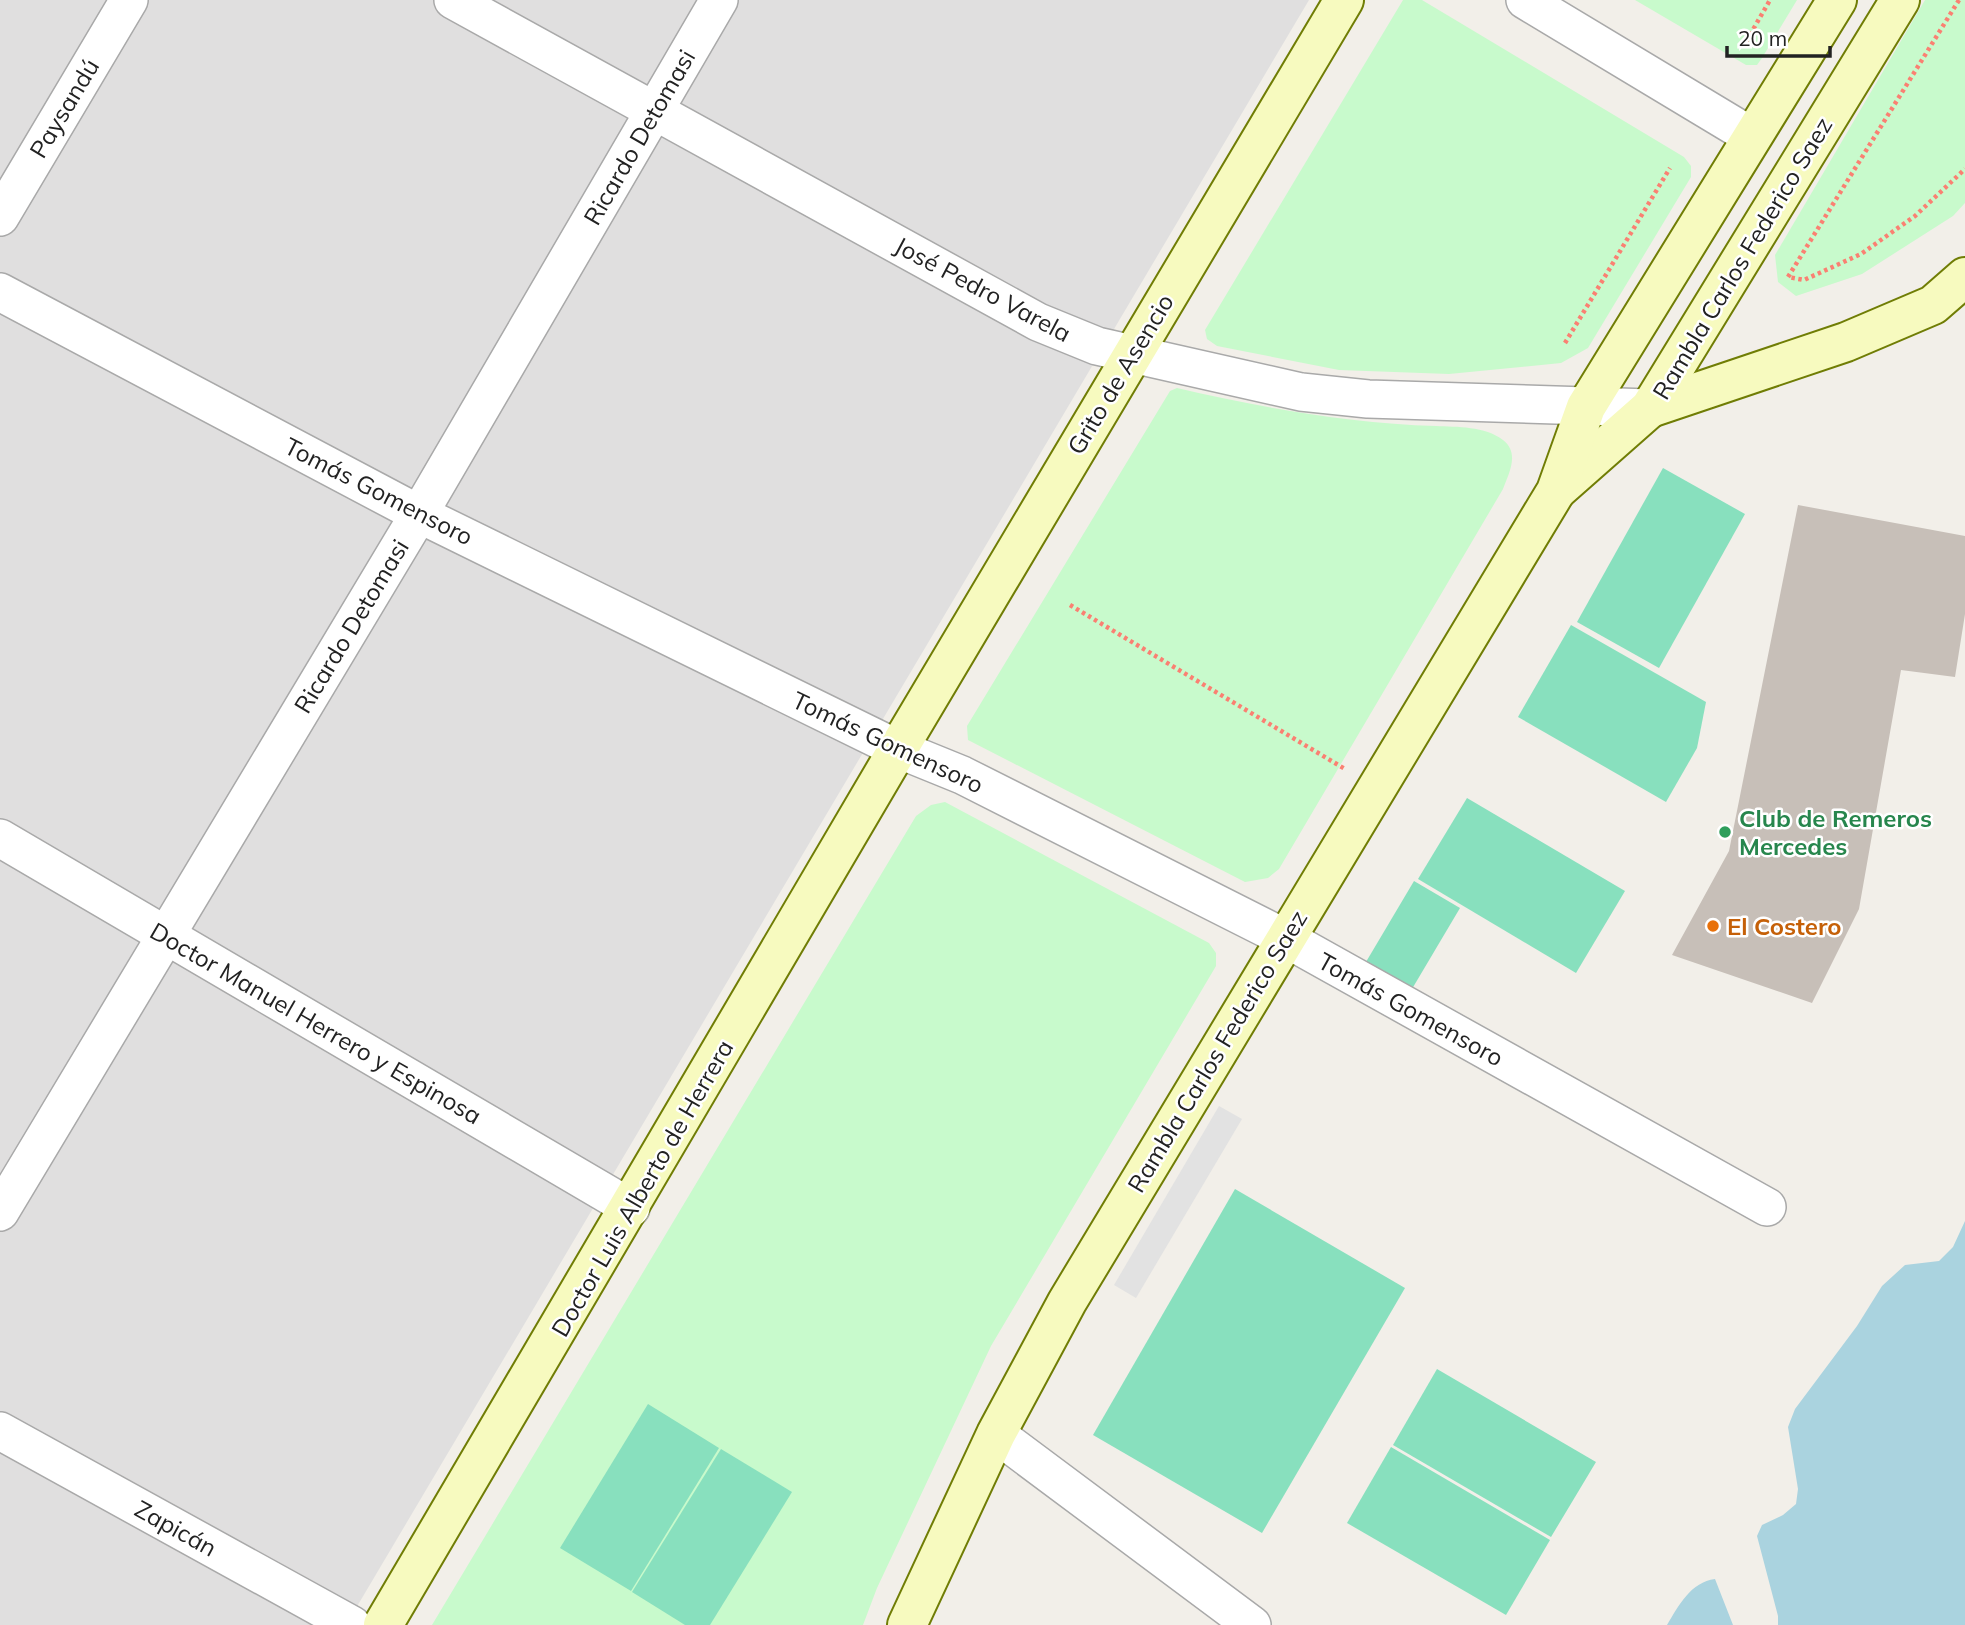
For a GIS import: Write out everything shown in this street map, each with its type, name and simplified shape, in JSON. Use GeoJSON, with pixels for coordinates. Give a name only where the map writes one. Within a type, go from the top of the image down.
{"type":"FeatureCollection","features":[{"type":"Feature","properties":{"kind":"street","name":"Paysandú"},"geometry":{"type":"LineString","coordinates":[[0,216],[129,0]]}},
{"type":"Feature","properties":{"kind":"street","name":"José Pedro Varela"},"geometry":{"type":"LineString","coordinates":[[453,0],[1047,326],[1097,346],[1334,396],[1650,408]]}},
{"type":"Feature","properties":{"kind":"street","name":"Ricardo Detomasi"},"geometry":{"type":"LineString","coordinates":[[0,1212],[419,514],[719,0]]}},
{"type":"Feature","properties":{"kind":"street","name":"Grito de Asencio"},"geometry":{"type":"LineString","coordinates":[[898,749],[1344,0]]}},
{"type":"Feature","properties":{"kind":"street"},"geometry":{"type":"LineString","coordinates":[[1525,0],[1751,136]]}},
{"type":"Feature","properties":{"kind":"street","name":"Rambla Carlos Federico Saez"},"geometry":{"type":"LineString","coordinates":[[907,1625],[996,1434],[1067,1302],[1556,491],[1586,407],[1837,0]]}},
{"type":"Feature","properties":{"kind":"street","name":"Rambla Carlos Federico Saez"},"geometry":{"type":"LineString","coordinates":[[1556,491],[1650,408],[1900,0]]}},
{"type":"Feature","properties":{"kind":"street"},"geometry":{"type":"LineString","coordinates":[[1650,408],[1846,342],[1933,305],[1965,277]]}},
{"type":"Feature","properties":{"kind":"street","name":"Tomás Gomensoro"},"geometry":{"type":"LineString","coordinates":[[0,292],[419,514],[898,749],[962,775],[1285,938],[1767,1207]]}},
{"type":"Feature","properties":{"kind":"street","name":"Doctor Luis Alberto de Herrera"},"geometry":{"type":"LineString","coordinates":[[383,1625],[631,1208],[898,749]]}},
{"type":"Feature","properties":{"kind":"street","name":"Doctor Manuel Herrero y Espinosa"},"geometry":{"type":"LineString","coordinates":[[0,838],[631,1208]]}},
{"type":"Feature","properties":{"kind":"street","name":"Zapicán"},"geometry":{"type":"LineString","coordinates":[[0,1431],[352,1625]]}},
{"type":"Feature","properties":{"kind":"street"},"geometry":{"type":"LineString","coordinates":[[996,1434],[1252,1625]]}},
{"type":"Feature","properties":{"kind":"path"},"geometry":{"type":"LineString","coordinates":[[1742,47],[1770,0]]}},
{"type":"Feature","properties":{"kind":"path"},"geometry":{"type":"LineString","coordinates":[[1959,0],[1788,277],[1804,280],[1861,254],[1915,216],[1965,169]]}},
{"type":"Feature","properties":{"kind":"path"},"geometry":{"type":"LineString","coordinates":[[1565,343],[1670,168]]}},
{"type":"Feature","properties":{"kind":"path"},"geometry":{"type":"LineString","coordinates":[[1070,605],[1376,787]]}},
{"type":"Feature","properties":{"kind":"shaded area"},"geometry":{"type":"Polygon","coordinates":[[[0,0],[1309,0],[346,1625],[0,1625],[0,0]]]}},
{"type":"Feature","properties":{"kind":"shaded area"},"geometry":{"type":"Polygon","coordinates":[[[1219,1106],[1242,1119],[1136,1298],[1114,1285],[1219,1106]]]}},
{"type":"Feature","properties":{"kind":"green space"},"geometry":{"type":"Polygon","coordinates":[[[1403,0],[1422,0],[1684,157],[1691,166],[1691,177],[1588,348],[1561,363],[1449,374],[1339,370],[1217,346],[1207,339],[1205,330],[1403,0]]]}},
{"type":"Feature","properties":{"kind":"green space"},"geometry":{"type":"Polygon","coordinates":[[[1635,0],[1797,0],[1757,65],[1746,65],[1635,0]]]}},
{"type":"Feature","properties":{"kind":"green space"},"geometry":{"type":"Polygon","coordinates":[[[1925,0],[1965,0],[1965,203],[1953,216],[1862,274],[1796,296],[1778,282],[1775,255],[1925,0]]]}},
{"type":"Feature","properties":{"kind":"green space"},"geometry":{"type":"Polygon","coordinates":[[[1177,388],[1338,418],[1479,430],[1503,440],[1512,457],[1503,489],[1279,869],[1268,878],[1245,882],[968,740],[967,726],[1170,391],[1177,388]]]}},
{"type":"Feature","properties":{"kind":"green space"},"geometry":{"type":"Polygon","coordinates":[[[1663,468],[1745,514],[1659,668],[1577,622],[1663,468]]]}},
{"type":"Feature","properties":{"kind":"green space"},"geometry":{"type":"Polygon","coordinates":[[[1571,625],[1706,702],[1697,748],[1666,802],[1518,717],[1571,625]]]}},
{"type":"Feature","properties":{"kind":"green space"},"geometry":{"type":"Polygon","coordinates":[[[1467,798],[1625,891],[1576,973],[1418,879],[1467,798]]]}},
{"type":"Feature","properties":{"kind":"green space"},"geometry":{"type":"Polygon","coordinates":[[[945,802],[1209,943],[1216,953],[1216,966],[991,1346],[877,1588],[863,1625],[432,1625],[916,816],[931,805],[945,802]]]}},
{"type":"Feature","properties":{"kind":"green space"},"geometry":{"type":"Polygon","coordinates":[[[1414,881],[1460,908],[1409,994],[1363,967],[1414,881]]]}},
{"type":"Feature","properties":{"kind":"green space"},"geometry":{"type":"Polygon","coordinates":[[[1235,1189],[1405,1288],[1262,1533],[1093,1435],[1235,1189]]]}},
{"type":"Feature","properties":{"kind":"green space"},"geometry":{"type":"Polygon","coordinates":[[[1437,1369],[1596,1462],[1551,1537],[1393,1445],[1437,1369]]]}},
{"type":"Feature","properties":{"kind":"green space"},"geometry":{"type":"Polygon","coordinates":[[[648,1404],[719,1448],[631,1591],[560,1548],[648,1404]]]}},
{"type":"Feature","properties":{"kind":"green space"},"geometry":{"type":"Polygon","coordinates":[[[1391,1447],[1550,1540],[1506,1615],[1347,1523],[1391,1447]]]}},
{"type":"Feature","properties":{"kind":"green space"},"geometry":{"type":"Polygon","coordinates":[[[721,1449],[792,1492],[710,1625],[685,1625],[632,1592],[721,1449]]]}},
{"type":"Feature","properties":{"kind":"water"},"geometry":{"type":"Polygon","coordinates":[[[1965,1221],[1965,1625],[1778,1625],[1757,1536],[1762,1525],[1783,1515],[1796,1504],[1798,1489],[1788,1427],[1795,1409],[1857,1326],[1882,1286],[1905,1265],[1939,1261],[1953,1247],[1965,1221]]]}},
{"type":"Feature","properties":{"kind":"water"},"geometry":{"type":"Polygon","coordinates":[[[1715,1579],[1733,1625],[1667,1625],[1692,1590],[1715,1579]]]}},
{"type":"Feature","properties":{"kind":"building"},"geometry":{"type":"Polygon","coordinates":[[[1798,505],[1965,536],[1965,614],[1955,677],[1901,670],[1859,909],[1812,1003],[1672,955],[1729,851],[1798,505]]]}},
{"type":"Feature","properties":{"kind":"place","name":"Club de Remeros Mercedes"},"geometry":{"type":"Point","coordinates":[1725,832]}},
{"type":"Feature","properties":{"kind":"place","name":"El Costero"},"geometry":{"type":"Point","coordinates":[1713,926]}}]}
